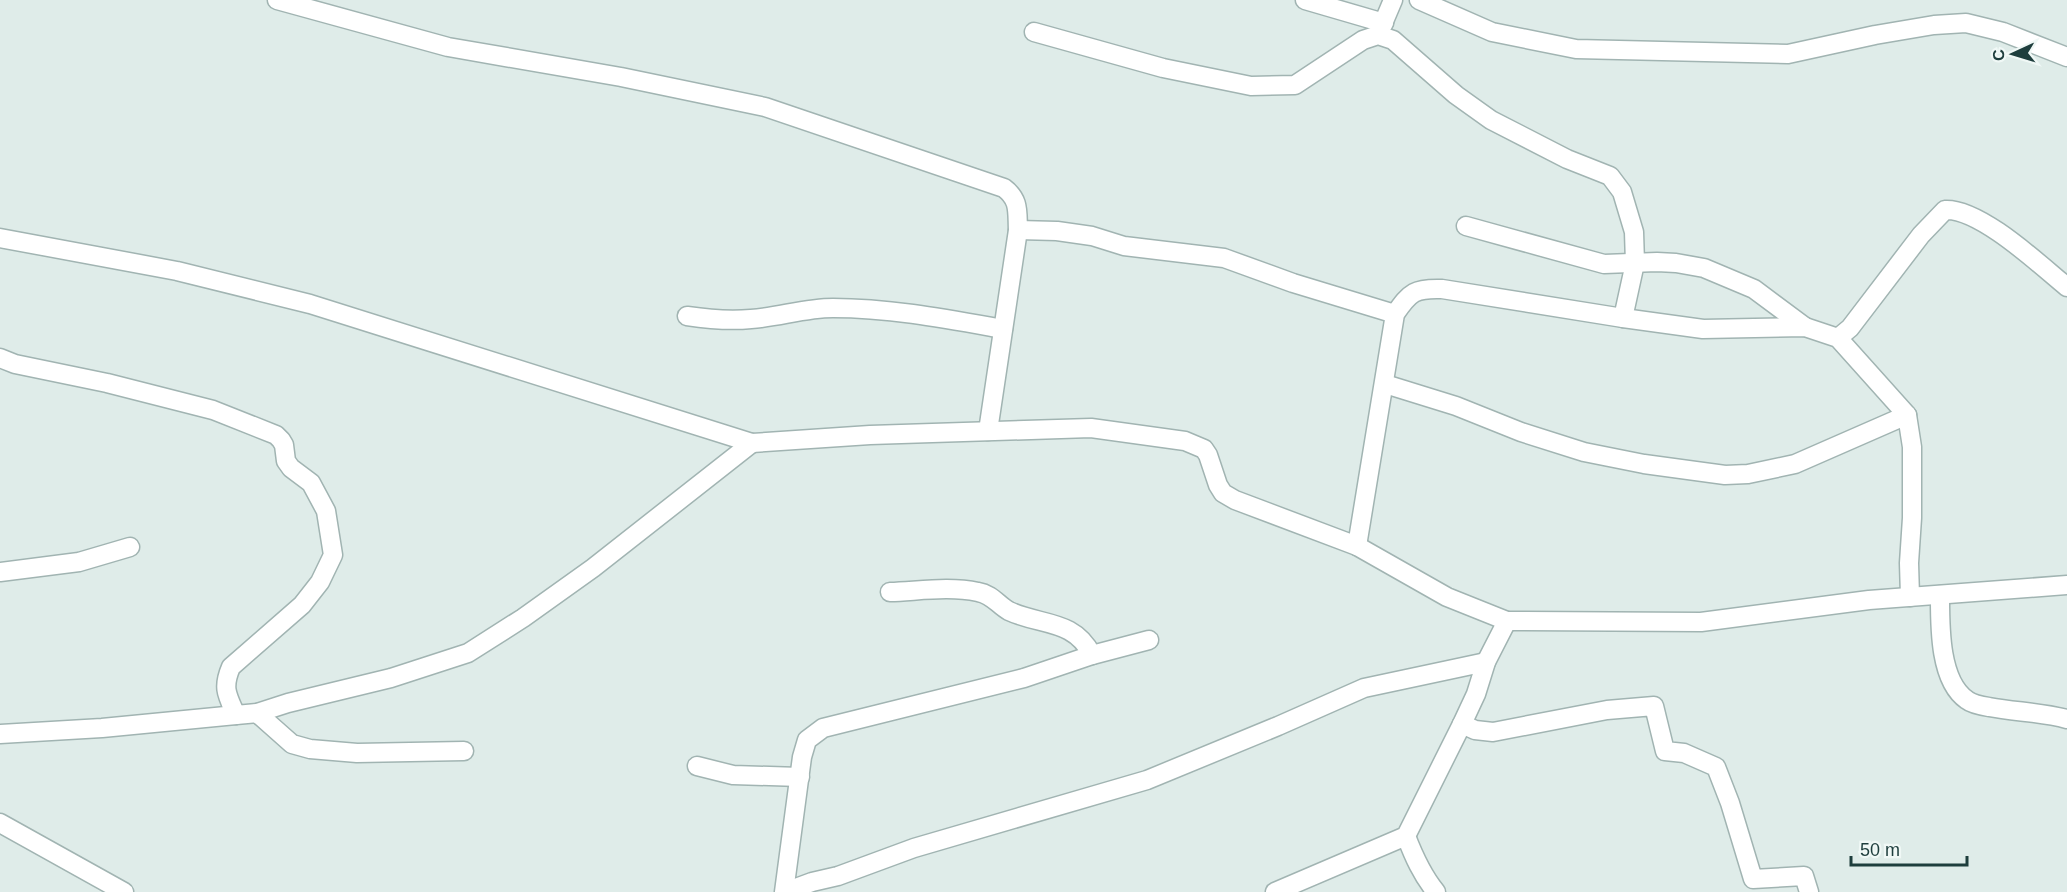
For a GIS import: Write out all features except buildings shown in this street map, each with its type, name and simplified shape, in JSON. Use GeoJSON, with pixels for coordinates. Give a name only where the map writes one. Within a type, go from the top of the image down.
{"type":"FeatureCollection","features":[{"type":"Feature","properties":{"kind":"street"},"geometry":{"type":"LineString","coordinates":[[277,0],[448,47],[621,77],[765,107],[1004,188],[1012,194],[1016,203],[1018,230],[988,431]]}},
{"type":"Feature","properties":{"kind":"street"},"geometry":{"type":"LineString","coordinates":[[1305,0],[1381,29],[1456,95],[1491,120],[1567,159],[1595,168],[1610,176],[1622,192],[1634,232],[1635,263],[1623,318]]}},
{"type":"Feature","properties":{"kind":"street"},"geometry":{"type":"LineString","coordinates":[[1034,32],[1163,68],[1251,86],[1295,85],[1381,29],[1394,0]]}},
{"type":"Feature","properties":{"kind":"street"},"geometry":{"type":"LineString","coordinates":[[1419,0],[1492,32],[1576,49],[1788,54],[1875,35],[1966,22],[2003,32],[2067,57]]}},
{"type":"Feature","properties":{"kind":"street"},"geometry":{"type":"LineString","coordinates":[[1838,338],[1850,328],[1921,235],[1945,210],[1955,209],[1989,226],[2067,287]]}},
{"type":"Feature","properties":{"kind":"street"},"geometry":{"type":"LineString","coordinates":[[1466,226],[1604,264],[1677,263],[1704,268],[1754,289],[1805,327],[1838,338],[1908,415],[1912,447],[1910,597]]}},
{"type":"Feature","properties":{"kind":"street"},"geometry":{"type":"LineString","coordinates":[[1018,230],[1057,231],[1092,236],[1124,246],[1224,258],[1293,284],[1395,315]]}},
{"type":"Feature","properties":{"kind":"street"},"geometry":{"type":"LineString","coordinates":[[0,238],[177,271],[310,304],[752,443],[870,435],[1091,428],[1185,441],[1204,449],[1208,454],[1218,485],[1223,493],[1235,500],[1357,546],[1447,597],[1507,621],[1701,622],[1869,600],[2067,585]]}},
{"type":"Feature","properties":{"kind":"street"},"geometry":{"type":"LineString","coordinates":[[1357,546],[1395,315],[1414,292],[1426,288],[1442,288],[1703,329],[1805,327]]}},
{"type":"Feature","properties":{"kind":"street"},"geometry":{"type":"LineString","coordinates":[[687,316],[752,319],[802,310],[834,308],[925,315],[1003,329]]}},
{"type":"Feature","properties":{"kind":"street"},"geometry":{"type":"LineString","coordinates":[[0,358],[15,364],[107,383],[213,410],[276,435],[284,445],[286,461],[291,468],[311,483],[326,512],[333,555],[320,582],[302,605],[231,667],[225,680],[226,692],[236,715]]}},
{"type":"Feature","properties":{"kind":"street"},"geometry":{"type":"LineString","coordinates":[[1385,384],[1456,405],[1521,432],[1584,452],[1644,464],[1725,475],[1748,474],[1795,464],[1908,415]]}},
{"type":"Feature","properties":{"kind":"street"},"geometry":{"type":"LineString","coordinates":[[0,734],[102,728],[257,713],[288,703],[391,678],[468,653],[523,618],[593,568],[752,443]]}},
{"type":"Feature","properties":{"kind":"street"},"geometry":{"type":"LineString","coordinates":[[0,572],[79,562],[130,547]]}},
{"type":"Feature","properties":{"kind":"street"},"geometry":{"type":"LineString","coordinates":[[890,592],[965,590],[991,595],[1008,610],[1071,631],[1085,642],[1092,655]]}},
{"type":"Feature","properties":{"kind":"street"},"geometry":{"type":"LineString","coordinates":[[1940,596],[1942,650],[1956,689],[1968,701],[1988,707],[2047,713],[2067,719]]}},
{"type":"Feature","properties":{"kind":"street"},"geometry":{"type":"LineString","coordinates":[[1275,892],[1406,836],[1462,724],[1476,694],[1486,662],[1507,621]]}},
{"type":"Feature","properties":{"kind":"street"},"geometry":{"type":"LineString","coordinates":[[1149,640],[1092,655],[1024,678],[822,728],[807,740],[802,757],[784,892],[838,876],[914,848],[1147,780],[1364,688],[1486,662]]}},
{"type":"Feature","properties":{"kind":"street"},"geometry":{"type":"LineString","coordinates":[[1462,724],[1475,730],[1493,732],[1607,710],[1654,705],[1665,752],[1684,753],[1716,767],[1730,803],[1753,879],[1804,876],[1809,892]]}},
{"type":"Feature","properties":{"kind":"street"},"geometry":{"type":"LineString","coordinates":[[257,713],[292,744],[310,749],[357,753],[464,751]]}},
{"type":"Feature","properties":{"kind":"street"},"geometry":{"type":"LineString","coordinates":[[697,766],[733,775],[800,777]]}},
{"type":"Feature","properties":{"kind":"street"},"geometry":{"type":"LineString","coordinates":[[0,823],[124,892]]}},
{"type":"Feature","properties":{"kind":"street"},"geometry":{"type":"LineString","coordinates":[[1406,836],[1414,857],[1436,892]]}}]}
